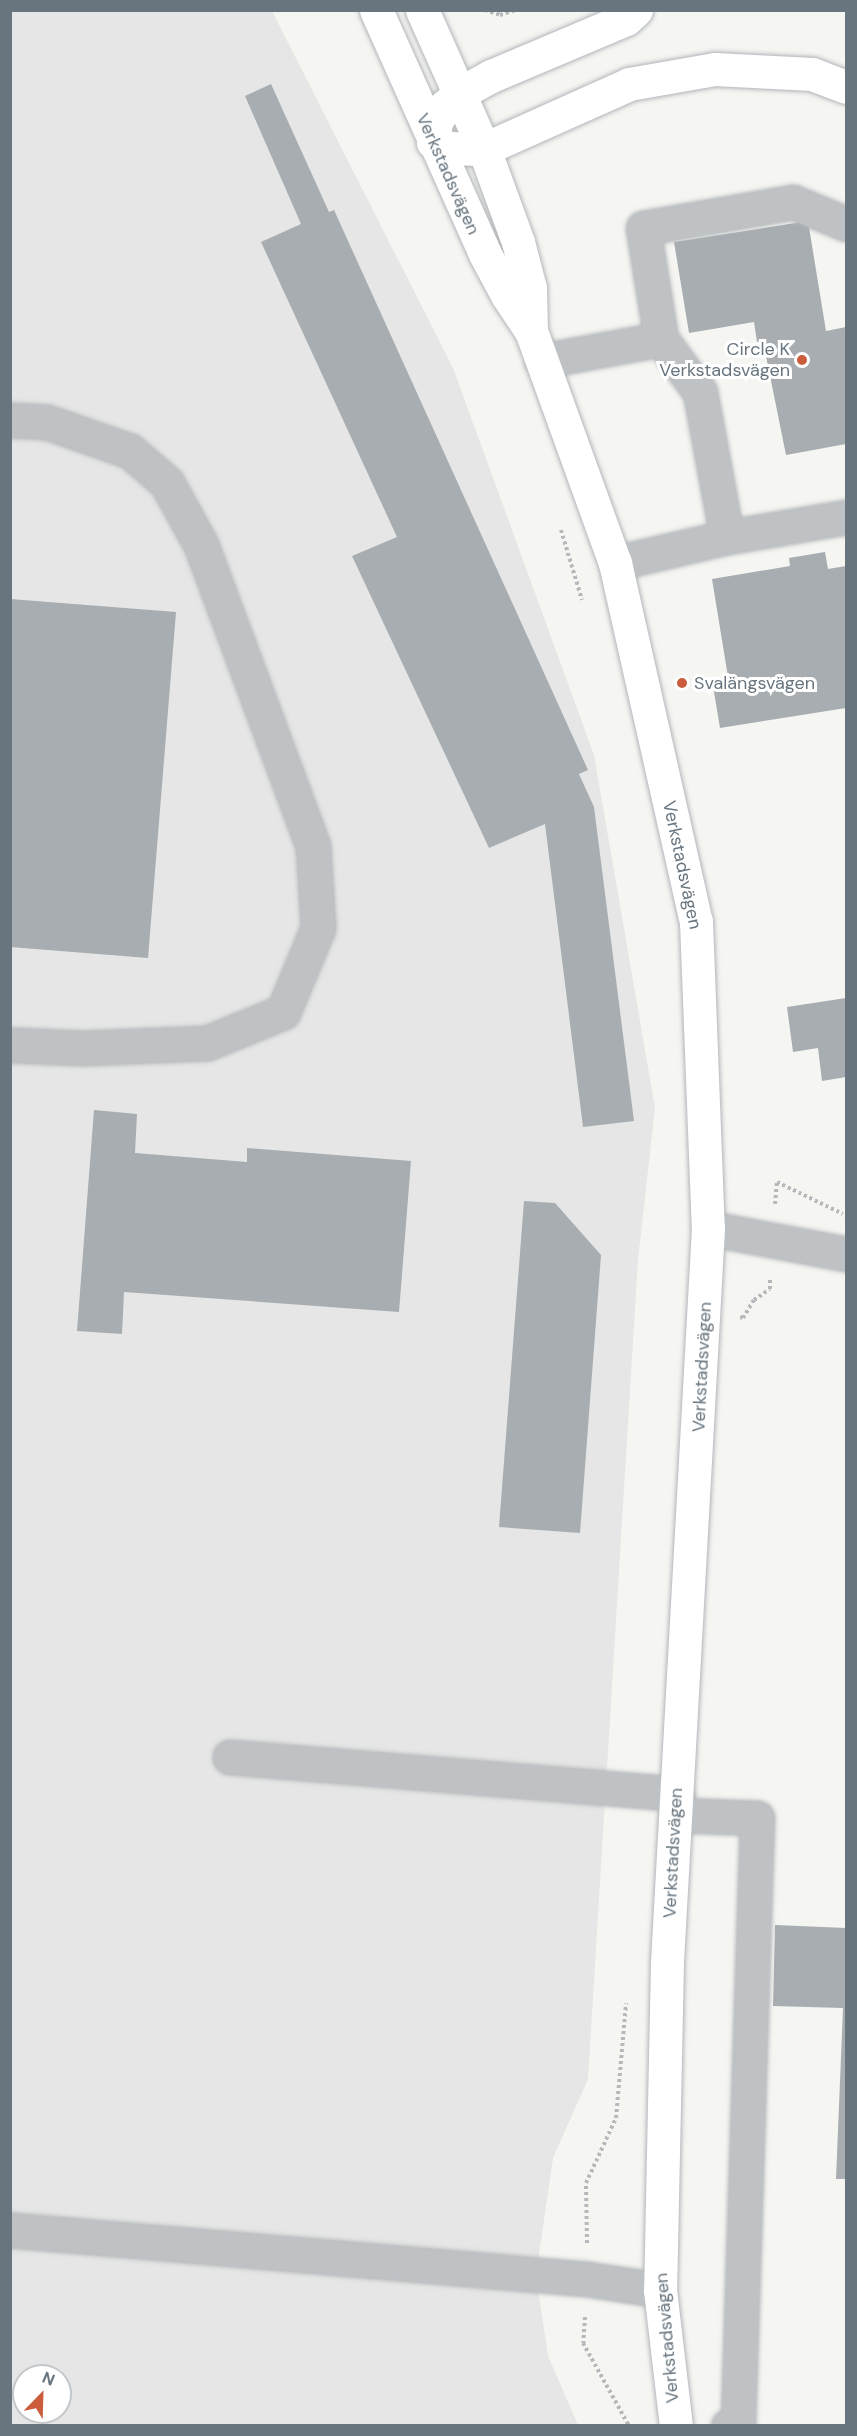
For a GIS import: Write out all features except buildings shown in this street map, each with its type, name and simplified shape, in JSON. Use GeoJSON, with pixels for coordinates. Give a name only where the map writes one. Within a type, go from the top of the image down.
{"type":"FeatureCollection","features":[{"type":"Feature","properties":{"kind":"main road","name":"Verkstadsvägen"},"geometry":{"type":"LineString","coordinates":[[376,10],[485,254],[536,346],[615,563],[696,921],[708,1228],[667,1962],[660,2289],[676,2426]]}},
{"type":"Feature","properties":{"kind":"main road","name":"Verkstadsvägen"},"geometry":{"type":"LineString","coordinates":[[422,10],[484,149],[518,242],[530,288],[536,346]]}},
{"type":"Feature","properties":{"kind":"main road"},"geometry":{"type":"LineString","coordinates":[[636,10],[626,19],[491,76],[459,94],[445,106],[436,122],[433,142],[450,148],[484,149],[628,84],[715,69],[812,74],[846,87]]}},
{"type":"Feature","properties":{"kind":"street"},"geometry":{"type":"LineString","coordinates":[[727,537],[700,392],[661,339],[643,228],[793,202],[846,224]]}},
{"type":"Feature","properties":{"kind":"street"},"geometry":{"type":"LineString","coordinates":[[536,346],[661,339]]}},
{"type":"Feature","properties":{"kind":"street"},"geometry":{"type":"LineString","coordinates":[[10,420],[47,422],[130,451],[167,483],[201,545],[313,846],[318,928],[283,1012],[207,1043],[84,1048],[10,1045]]}},
{"type":"Feature","properties":{"kind":"street"},"geometry":{"type":"LineString","coordinates":[[615,563],[727,537],[846,517]]}},
{"type":"Feature","properties":{"kind":"street"},"geometry":{"type":"LineString","coordinates":[[708,1228],[846,1254]]}},
{"type":"Feature","properties":{"kind":"street"},"geometry":{"type":"LineString","coordinates":[[230,1757],[676,1804],[757,1818],[738,2424],[728,2426]]}},
{"type":"Feature","properties":{"kind":"street"},"geometry":{"type":"LineString","coordinates":[[10,2230],[587,2279],[660,2289]]}},
{"type":"Feature","properties":{"kind":"path"},"geometry":{"type":"LineString","coordinates":[[485,10],[500,15],[515,10]]}},
{"type":"Feature","properties":{"kind":"path"},"geometry":{"type":"LineString","coordinates":[[558,522],[586,611]]}},
{"type":"Feature","properties":{"kind":"path"},"geometry":{"type":"LineString","coordinates":[[627,1992],[616,2118],[586,2183],[587,2279],[583,2343],[629,2426]]}},
{"type":"Feature","properties":{"kind":"shaded area"},"geometry":{"type":"Polygon","coordinates":[[[11,11],[272,11],[453,368],[594,755],[655,1108],[638,1259],[588,2079],[553,2158],[536,2275],[548,2356],[578,2425],[11,2426],[11,11]]]}},
{"type":"Feature","properties":{"kind":"place","name":"Circle K Verkstadsvägen"},"geometry":{"type":"Point","coordinates":[802,360]}},
{"type":"Feature","properties":{"kind":"place","name":"Svalängsvägen"},"geometry":{"type":"Point","coordinates":[682,683]}}]}
